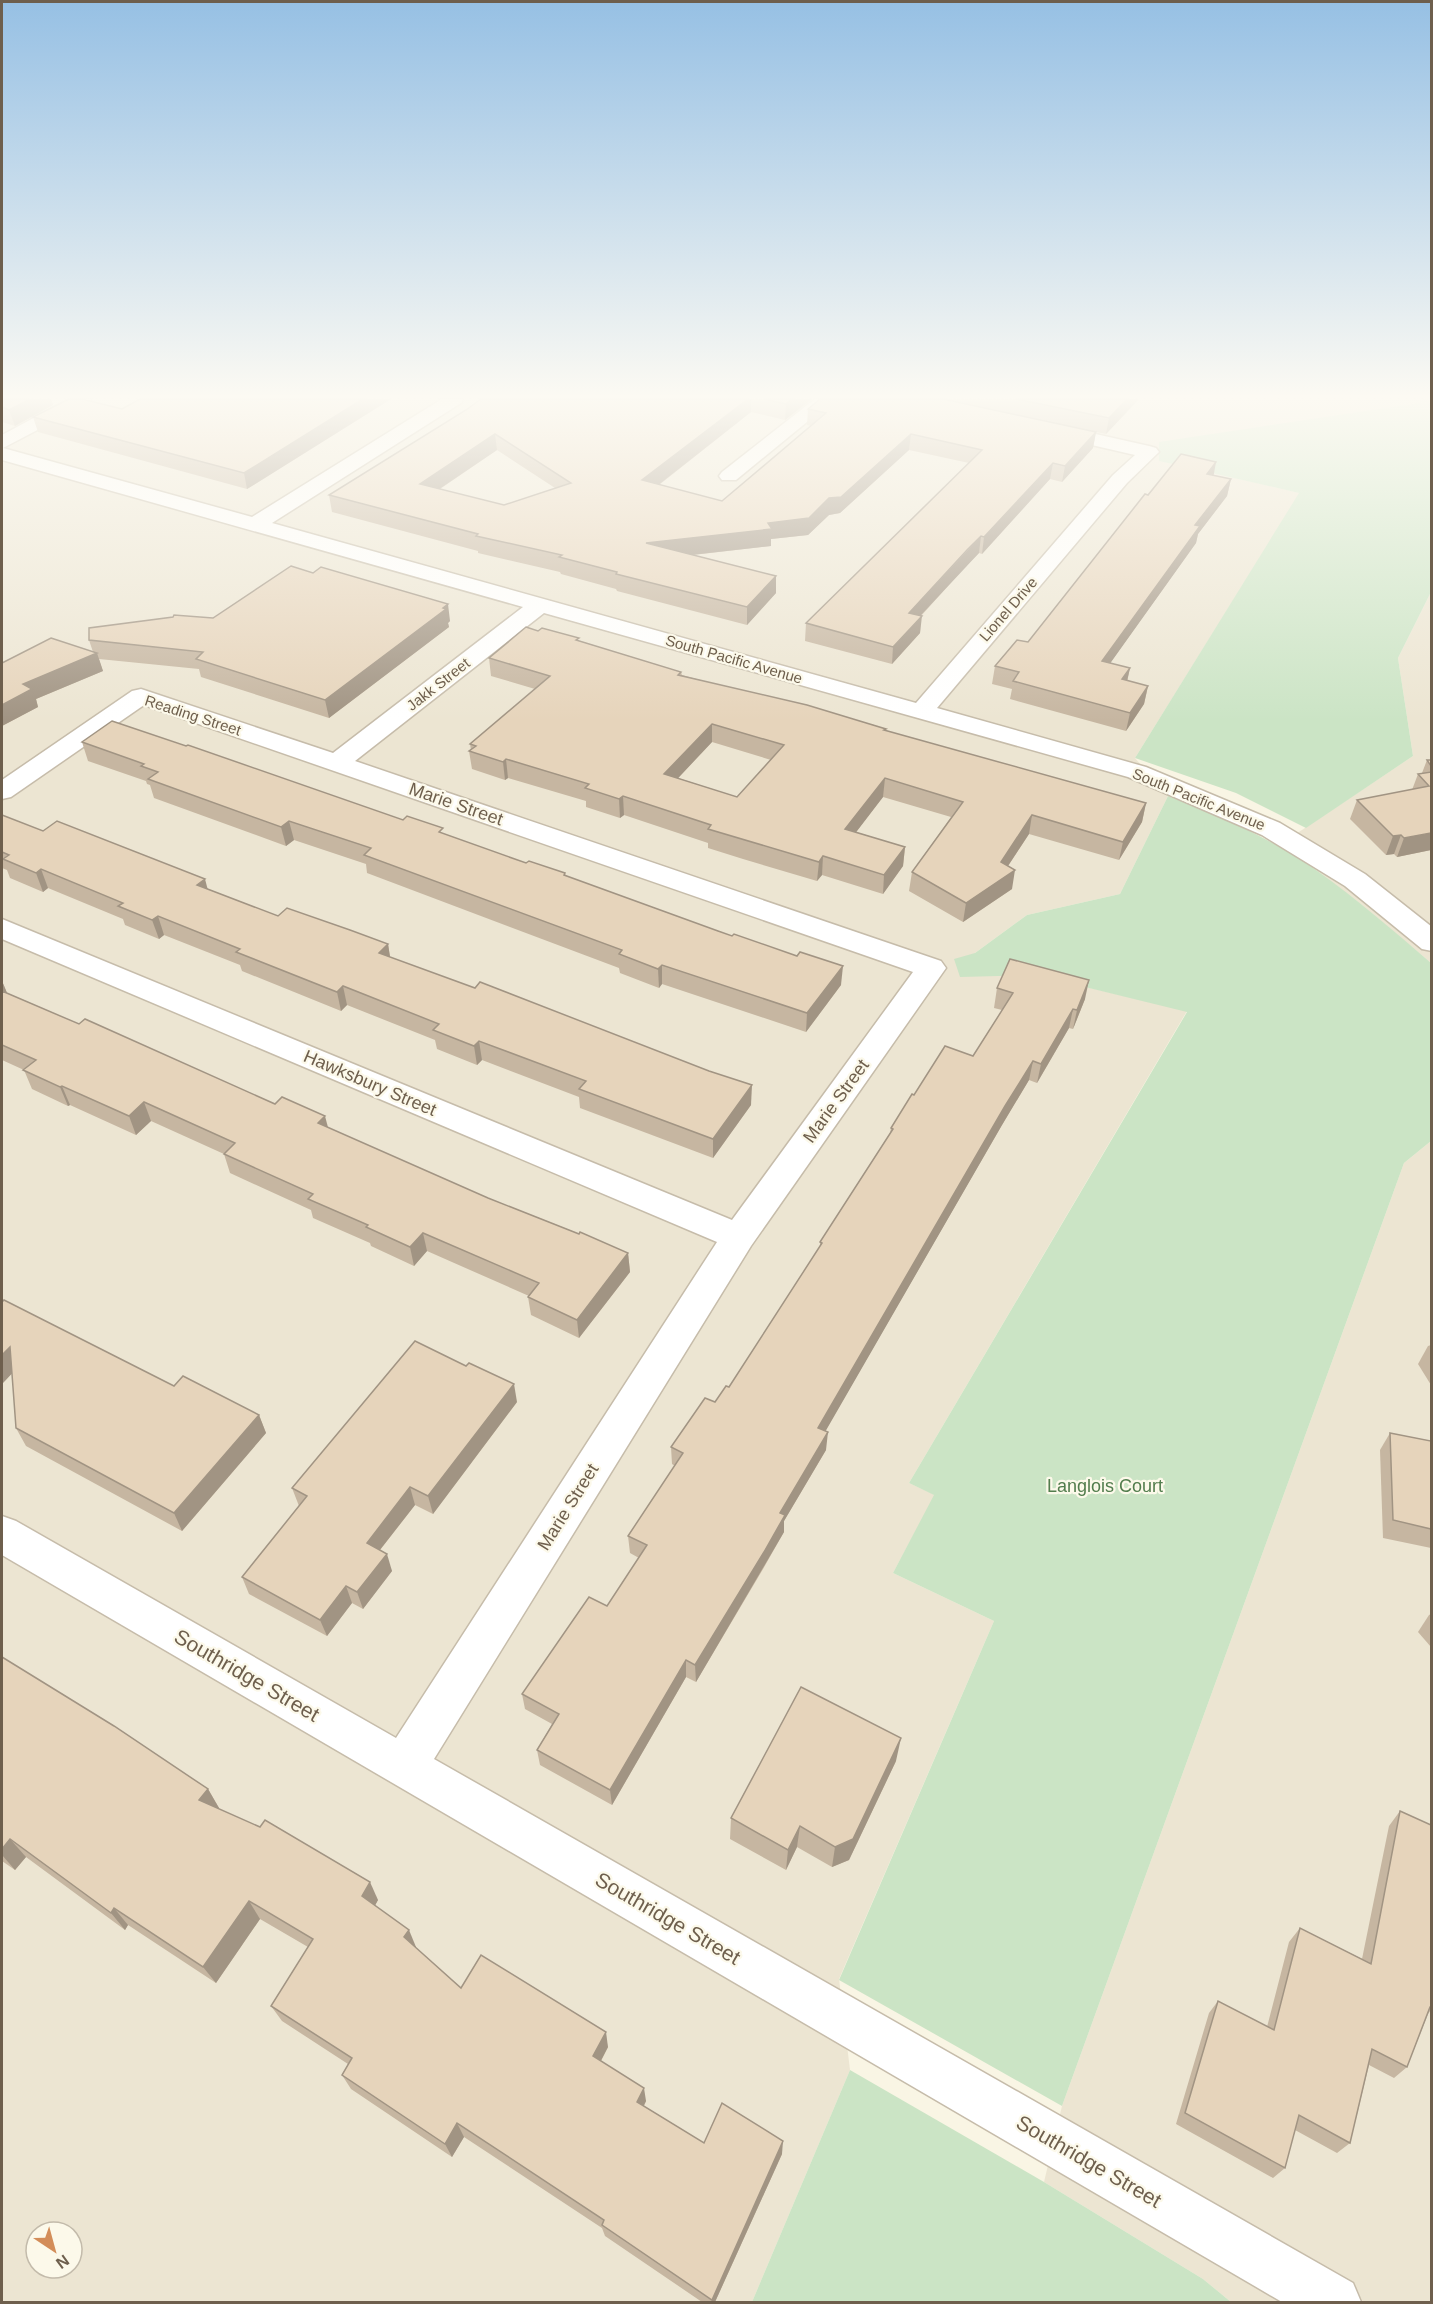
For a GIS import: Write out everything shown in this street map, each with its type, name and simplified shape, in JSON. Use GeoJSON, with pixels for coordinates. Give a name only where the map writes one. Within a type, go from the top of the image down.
{"type":"FeatureCollection","features":[{"type":"Feature","properties":{"kind":"street","name":"South Pacific Avenue"},"geometry":{"type":"LineString","coordinates":[[188,507],[1137,772],[1270,828],[1355,880],[1426,930]]}},
{"type":"Feature","properties":{"kind":"street"},"geometry":{"type":"LineString","coordinates":[[254,525],[283,507]]}},
{"type":"Feature","properties":{"kind":"street","name":"Lionel Drive"},"geometry":{"type":"LineString","coordinates":[[922,711],[1097,507]]}},
{"type":"Feature","properties":{"kind":"street","name":"Jakk Street"},"geometry":{"type":"LineString","coordinates":[[336,763],[540,605]]}},
{"type":"Feature","properties":{"kind":"street","name":"Reading Street"},"geometry":{"type":"LineString","coordinates":[[2,791],[141,696],[336,763]]}},
{"type":"Feature","properties":{"kind":"street","name":"Marie Street"},"geometry":{"type":"LineString","coordinates":[[336,763],[931,968],[739,1237],[404,1766]]}},
{"type":"Feature","properties":{"kind":"street","name":"Hawksbury Street"},"geometry":{"type":"LineString","coordinates":[[2,928],[739,1237]]}},
{"type":"Feature","properties":{"kind":"street","name":"Southridge Street"},"geometry":{"type":"LineString","coordinates":[[2,1534],[1334,2302]]}},
{"type":"Feature","properties":{"kind":"shaded area"},"geometry":{"type":"Polygon","coordinates":[[[2,507],[1292,507],[1135,758],[1168,796],[1120,894],[1027,915],[975,953],[1036,975],[1187,1011],[909,1483],[935,1495],[893,1573],[994,1621],[839,1979],[850,2070],[752,2302],[2,2302],[2,507]]]}},
{"type":"Feature","properties":{"kind":"shaded area"},"geometry":{"type":"Polygon","coordinates":[[[1431,592],[1431,963],[1362,905],[1316,870],[1278,846],[1413,756],[1398,658],[1431,592]]]}},
{"type":"Feature","properties":{"kind":"shaded area"},"geometry":{"type":"Polygon","coordinates":[[[1431,1141],[1431,2302],[1231,2302],[1203,2279],[1044,2182],[1062,2106],[1404,1163],[1431,1141]]]}},
{"type":"Feature","properties":{"kind":"green space"},"geometry":{"type":"Polygon","coordinates":[[[1291,507],[1431,507],[1431,592],[1398,658],[1413,756],[1306,828],[1236,793],[1135,758],[1291,507]]]}},
{"type":"Feature","properties":{"kind":"green space","name":"Langlois Court"},"geometry":{"type":"Polygon","coordinates":[[[1168,796],[1244,828],[1299,858],[1361,904],[1431,963],[1431,1141],[1404,1163],[1062,2106],[839,1980],[994,1621],[893,1573],[934,1495],[909,1483],[1187,1012],[1036,975],[960,977],[954,959],[975,953],[1027,915],[1120,894],[1168,796]]]}},
{"type":"Feature","properties":{"kind":"green space"},"geometry":{"type":"Polygon","coordinates":[[[850,2070],[1044,2182],[1203,2279],[1231,2302],[752,2302],[850,2070]]]}},
{"type":"Feature","properties":{"kind":"building"},"geometry":{"type":"Polygon","coordinates":[[[373,507],[820,507],[809,518],[768,523],[772,529],[646,543],[776,576],[747,607],[616,574],[617,572],[559,557],[562,555],[476,536],[478,534],[373,507]]]}},
{"type":"Feature","properties":{"kind":"building"},"geometry":{"type":"Polygon","coordinates":[[[924,507],[1012,507],[984,537],[981,536],[967,550],[909,613],[922,616],[893,647],[806,623],[924,507]]]}},
{"type":"Feature","properties":{"kind":"building"},"geometry":{"type":"Polygon","coordinates":[[[1135,507],[1209,507],[1195,525],[1200,526],[1102,661],[1130,668],[1122,679],[1148,686],[1130,713],[1013,681],[1019,672],[995,666],[1017,640],[1028,642],[1135,507]]]}},
{"type":"Feature","properties":{"kind":"building"},"geometry":{"type":"Polygon","coordinates":[[[291,566],[313,573],[321,567],[448,604],[443,608],[446,609],[325,700],[196,659],[203,652],[89,640],[89,628],[173,617],[174,615],[213,618],[291,566]]]}},
{"type":"Feature","properties":{"kind":"building"},"geometry":{"type":"Polygon","coordinates":[[[526,627],[538,631],[542,628],[681,672],[678,675],[807,705],[886,729],[884,730],[1146,803],[1123,842],[1032,815],[1001,862],[1015,870],[966,903],[912,872],[963,802],[885,778],[845,829],[905,847],[884,875],[823,856],[819,862],[708,829],[711,825],[623,796],[619,799],[585,788],[589,784],[506,759],[503,762],[469,751],[476,746],[470,744],[550,676],[489,658],[526,627]],[[712,724],[664,774],[737,797],[784,745],[712,724]]]}},
{"type":"Feature","properties":{"kind":"building"},"geometry":{"type":"Polygon","coordinates":[[[51,638],[97,653],[23,684],[32,689],[2,705],[2,663],[51,638]]]}},
{"type":"Feature","properties":{"kind":"building"},"geometry":{"type":"Polygon","coordinates":[[[112,721],[403,820],[407,816],[443,828],[439,832],[526,863],[529,861],[565,873],[564,875],[732,936],[734,934],[797,956],[800,952],[843,966],[807,1013],[662,965],[658,969],[619,954],[622,950],[364,855],[371,848],[289,821],[281,827],[148,779],[158,772],[141,766],[144,764],[82,742],[112,721]]]}},
{"type":"Feature","properties":{"kind":"building"},"geometry":{"type":"Polygon","coordinates":[[[1431,772],[1431,833],[1404,838],[1401,835],[1393,836],[1357,800],[1429,786],[1418,774],[1431,772]]]}},
{"type":"Feature","properties":{"kind":"building"},"geometry":{"type":"Polygon","coordinates":[[[2,815],[43,831],[57,821],[205,879],[197,885],[278,916],[287,908],[350,930],[388,944],[379,953],[475,988],[480,982],[709,1071],[752,1085],[713,1139],[579,1089],[586,1081],[479,1041],[474,1046],[433,1030],[439,1024],[343,986],[337,992],[236,952],[240,949],[158,916],[152,920],[118,906],[123,903],[41,869],[36,873],[3,859],[9,855],[2,852],[2,815]]]}},
{"type":"Feature","properties":{"kind":"building"},"geometry":{"type":"Polygon","coordinates":[[[1010,959],[1089,980],[1077,1010],[1073,1009],[1041,1064],[1033,1061],[1005,1106],[818,1428],[828,1432],[780,1513],[785,1515],[764,1552],[695,1665],[686,1660],[610,1790],[537,1750],[559,1714],[522,1694],[589,1597],[607,1606],[647,1545],[628,1536],[683,1453],[671,1447],[705,1398],[715,1402],[726,1386],[729,1387],[822,1243],[820,1242],[893,1129],[891,1128],[912,1094],[914,1095],[945,1046],[973,1056],[1013,993],[997,988],[1010,959]]]}},
{"type":"Feature","properties":{"kind":"building"},"geometry":{"type":"Polygon","coordinates":[[[2,991],[79,1024],[85,1019],[275,1104],[282,1097],[325,1116],[318,1123],[488,1198],[579,1234],[580,1232],[628,1253],[577,1320],[528,1297],[539,1283],[423,1233],[410,1247],[366,1227],[368,1225],[308,1199],[313,1194],[224,1154],[235,1143],[144,1102],[129,1116],[23,1070],[36,1060],[2,1045],[2,991]]]}},
{"type":"Feature","properties":{"kind":"building"},"geometry":{"type":"Polygon","coordinates":[[[4,1300],[174,1386],[183,1376],[259,1415],[174,1513],[16,1428],[10,1347],[2,1355],[2,1302],[4,1300]]]}},
{"type":"Feature","properties":{"kind":"building"},"geometry":{"type":"Polygon","coordinates":[[[415,1341],[466,1366],[469,1363],[514,1384],[428,1496],[410,1487],[367,1543],[387,1554],[357,1592],[346,1586],[320,1620],[242,1577],[307,1496],[292,1488],[415,1341]]]}},
{"type":"Feature","properties":{"kind":"building"},"geometry":{"type":"Polygon","coordinates":[[[1390,1433],[1431,1441],[1431,1529],[1393,1520],[1390,1433]]]}},
{"type":"Feature","properties":{"kind":"building"},"geometry":{"type":"Polygon","coordinates":[[[2,1657],[114,1726],[208,1789],[199,1800],[260,1827],[265,1820],[370,1882],[362,1896],[409,1930],[404,1937],[461,1988],[481,1955],[606,2032],[593,2056],[644,2088],[637,2102],[704,2143],[722,2103],[783,2141],[712,2300],[602,2225],[604,2220],[457,2123],[445,2144],[342,2075],[352,2058],[271,2006],[313,1939],[249,1901],[203,1967],[114,1908],[111,1913],[10,1839],[2,1849],[2,1657]]]}},
{"type":"Feature","properties":{"kind":"building"},"geometry":{"type":"Polygon","coordinates":[[[801,1687],[901,1738],[853,1839],[835,1847],[800,1826],[788,1850],[731,1818],[801,1687]]]}},
{"type":"Feature","properties":{"kind":"building"},"geometry":{"type":"Polygon","coordinates":[[[1400,1811],[1431,1825],[1431,2007],[1407,2067],[1372,2049],[1350,2143],[1299,2115],[1285,2168],[1185,2113],[1218,2001],[1274,2030],[1300,1928],[1371,1964],[1400,1811]]]}}]}
